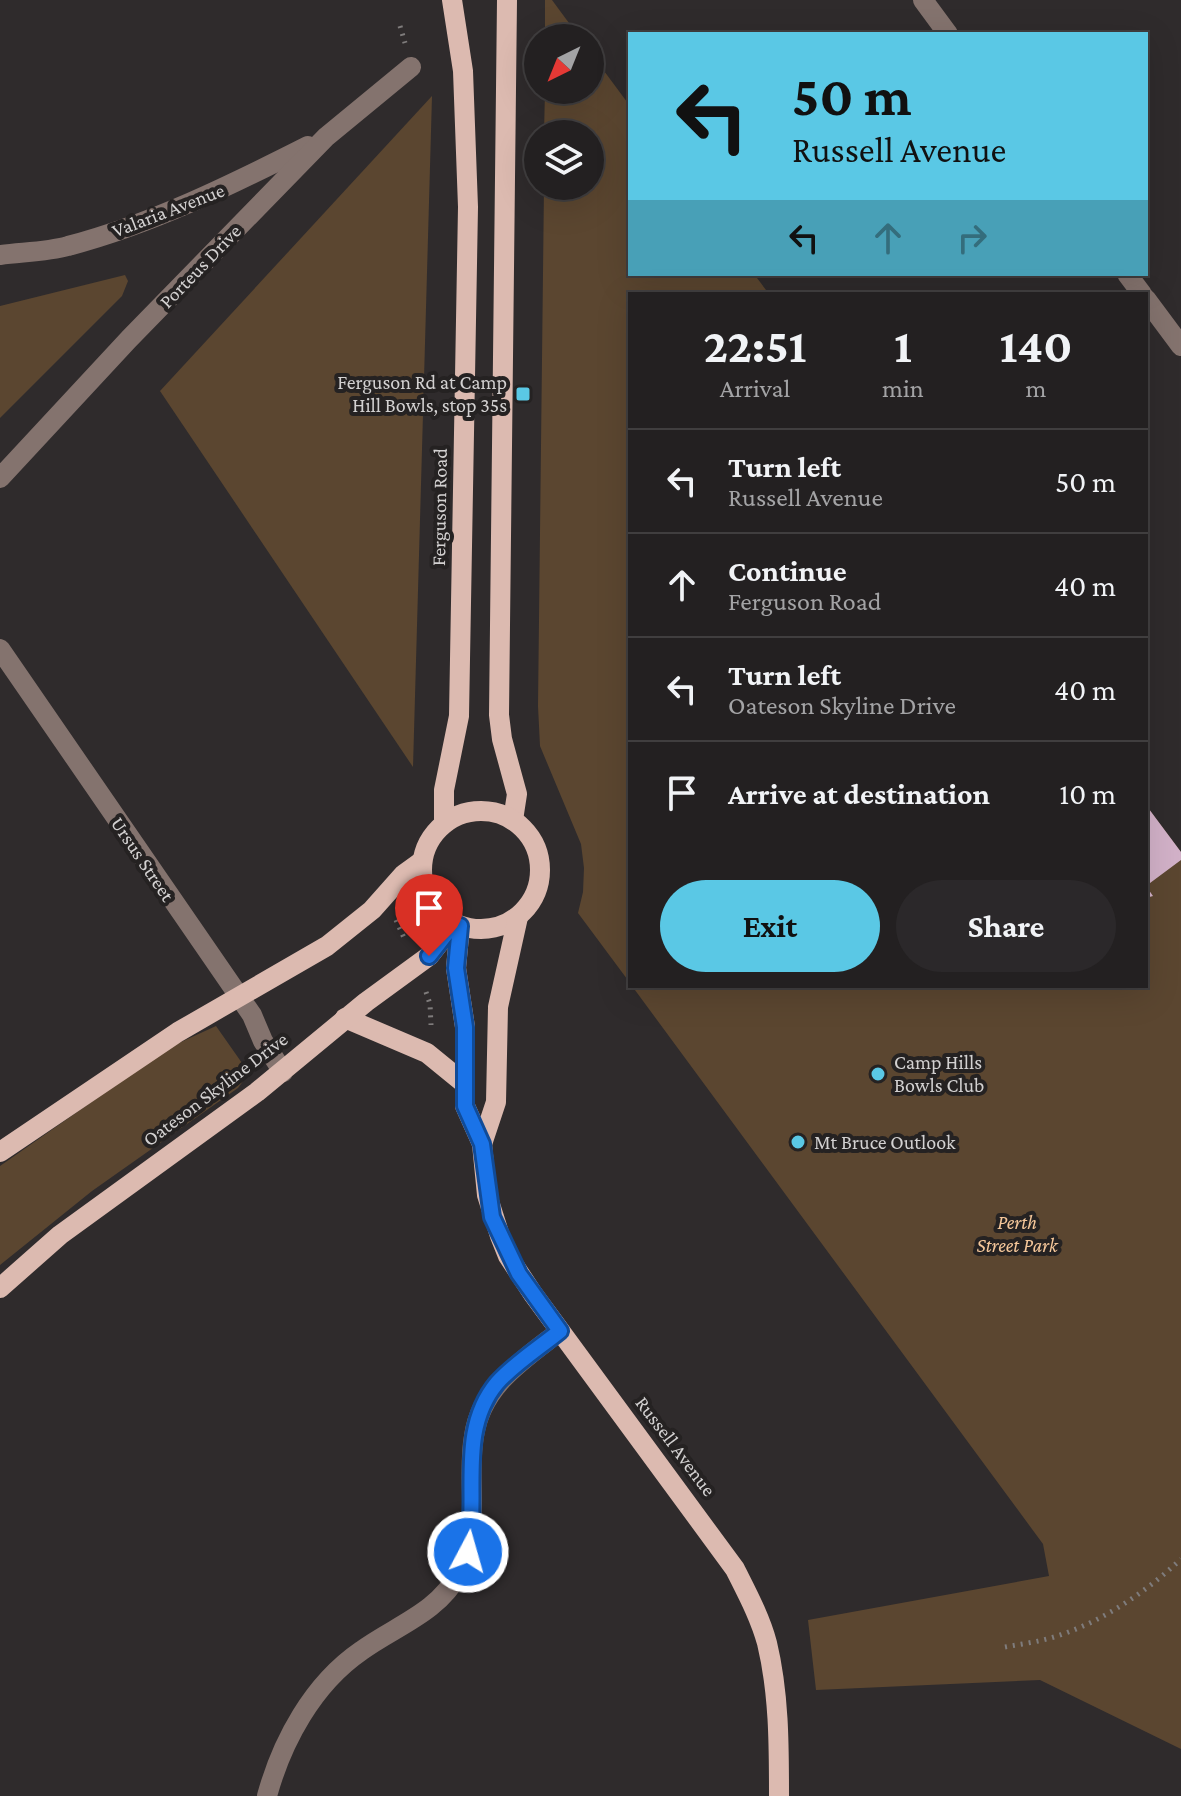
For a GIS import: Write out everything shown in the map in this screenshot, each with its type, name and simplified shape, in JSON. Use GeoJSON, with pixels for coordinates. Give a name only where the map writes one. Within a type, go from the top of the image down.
{"type":"FeatureCollection","features":[{"type":"Feature","properties":{"kind":"main road","name":"Ferguson Road"},"geometry":{"type":"LineString","coordinates":[[444,823],[444,790],[459,716],[468,207],[463,71],[452,0]]}},
{"type":"Feature","properties":{"kind":"main road"},"geometry":{"type":"LineString","coordinates":[[507,0],[499,715],[502,739],[517,794],[513,820]]}},
{"type":"Feature","properties":{"kind":"main road"},"geometry":{"type":"LineString","coordinates":[[478,810],[496,812],[513,820],[527,832],[537,849],[541,867],[531,903],[518,917],[500,927],[480,930],[457,925],[439,913],[428,898],[422,880],[422,861],[433,833],[444,823],[460,814],[478,810]]}},
{"type":"Feature","properties":{"kind":"main road"},"geometry":{"type":"LineString","coordinates":[[1,1150],[178,1032],[327,946],[351,928],[381,901],[404,874],[422,861]]}},
{"type":"Feature","properties":{"kind":"main road"},"geometry":{"type":"LineString","coordinates":[[482,1144],[496,1102],[498,1007],[518,917]]}},
{"type":"Feature","properties":{"kind":"main road"},"geometry":{"type":"LineString","coordinates":[[457,925],[456,968],[463,1004],[465,1106],[482,1144]]}},
{"type":"Feature","properties":{"kind":"main road","name":"Oateson Skyline Drive"},"geometry":{"type":"LineString","coordinates":[[0,1288],[71,1227],[283,1072],[345,1018],[429,956],[457,925]]}},
{"type":"Feature","properties":{"kind":"main road"},"geometry":{"type":"LineString","coordinates":[[345,1018],[427,1053],[465,1084]]}},
{"type":"Feature","properties":{"kind":"main road","name":"Russell Avenue"},"geometry":{"type":"LineString","coordinates":[[482,1144],[492,1217],[519,1274],[712,1534],[735,1569],[754,1608],[766,1640],[778,1709],[779,1796]]}},
{"type":"Feature","properties":{"kind":"street"},"geometry":{"type":"LineString","coordinates":[[923,0],[947,32]]}},
{"type":"Feature","properties":{"kind":"street","name":"Porteus Drive"},"geometry":{"type":"LineString","coordinates":[[0,478],[129,339],[326,137],[411,67]]}},
{"type":"Feature","properties":{"kind":"street","name":"Valaria Avenue"},"geometry":{"type":"LineString","coordinates":[[0,255],[66,247],[133,224],[226,188],[326,137]]}},
{"type":"Feature","properties":{"kind":"street"},"geometry":{"type":"LineString","coordinates":[[1148,302],[1181,346]]}},
{"type":"Feature","properties":{"kind":"street","name":"Ursus Street"},"geometry":{"type":"LineString","coordinates":[[0,649],[252,1015],[263,1041],[283,1072]]}},
{"type":"Feature","properties":{"kind":"street"},"geometry":{"type":"LineString","coordinates":[[267,1796],[284,1751],[318,1691],[359,1651],[428,1610],[459,1574],[472,1531],[472,1447],[480,1413],[507,1373],[560,1331]]}},
{"type":"Feature","properties":{"kind":"path"},"geometry":{"type":"LineString","coordinates":[[394,914],[409,949]]}},
{"type":"Feature","properties":{"kind":"path"},"geometry":{"type":"LineString","coordinates":[[425,988],[430,1004],[432,1038]]}},
{"type":"Feature","properties":{"kind":"path"},"geometry":{"type":"LineString","coordinates":[[1005,1647],[1053,1637],[1109,1613],[1159,1580],[1181,1559]]}},
{"type":"Feature","properties":{"kind":"green space"},"geometry":{"type":"Polygon","coordinates":[[[545,0],[552,0],[570,24],[545,24],[545,0]]]}},
{"type":"Feature","properties":{"kind":"green space"},"geometry":{"type":"Polygon","coordinates":[[[604,71],[628,103],[628,276],[756,276],[768,292],[628,292],[628,980],[578,913],[583,892],[581,844],[540,746],[544,200],[604,200],[604,120],[544,120],[545,104],[604,104],[604,71]]]}},
{"type":"Feature","properties":{"kind":"green space"},"geometry":{"type":"Polygon","coordinates":[[[432,96],[413,767],[160,391],[432,96]]]}},
{"type":"Feature","properties":{"kind":"green space"},"geometry":{"type":"Polygon","coordinates":[[[125,275],[128,281],[122,296],[0,418],[0,306],[125,275]]]}},
{"type":"Feature","properties":{"kind":"green space","name":"Perth Street Park"},"geometry":{"type":"Polygon","coordinates":[[[1148,808],[1181,852],[1181,1749],[1040,1680],[816,1690],[808,1620],[1049,1576],[1043,1544],[633,988],[1148,988],[1148,808]]]}},
{"type":"Feature","properties":{"kind":"green space"},"geometry":{"type":"Polygon","coordinates":[[[216,1026],[249,1073],[238,1088],[92,1191],[0,1265],[0,1166],[170,1047],[216,1026]]]}},
{"type":"Feature","properties":{"kind":"building"},"geometry":{"type":"Polygon","coordinates":[[[1148,808],[1181,852],[1181,860],[1148,885],[1148,808]]]}},
{"type":"Feature","properties":{"kind":"place","name":"Ferguson Rd at Camp Hill Bowls, stop 35s"},"geometry":{"type":"Point","coordinates":[523,394]}},
{"type":"Feature","properties":{"kind":"place","name":"Camp Hills Bowls Club"},"geometry":{"type":"Point","coordinates":[878,1074]}},
{"type":"Feature","properties":{"kind":"place","name":"Mt Bruce Outlook"},"geometry":{"type":"Point","coordinates":[798,1142]}},
{"type":"Feature","properties":{"kind":"route"},"geometry":{"type":"LineString","coordinates":[[429,956],[454,924],[460,926],[456,968],[465,1027],[465,1106],[482,1144],[492,1217],[508,1256],[560,1331],[496,1384],[480,1413],[472,1447],[472,1531],[468,1552]]}}]}
